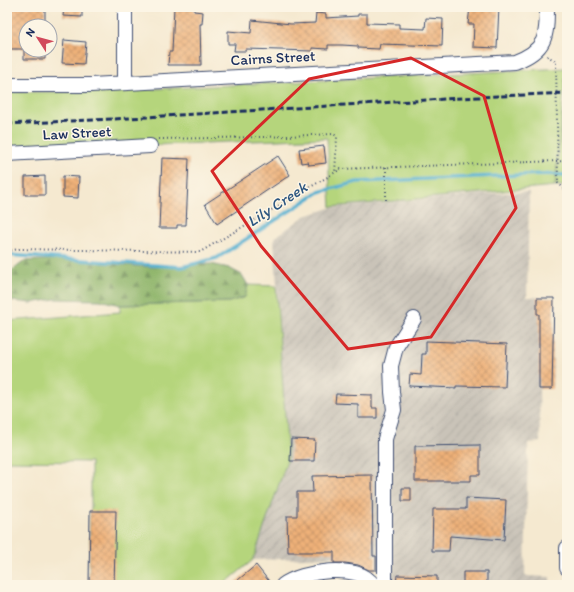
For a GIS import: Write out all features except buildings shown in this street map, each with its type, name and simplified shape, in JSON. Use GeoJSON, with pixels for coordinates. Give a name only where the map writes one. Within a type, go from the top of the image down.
{"type":"FeatureCollection","features":[{"type":"Feature","properties":{"kind":"street"},"geometry":{"type":"LineString","coordinates":[[125,7],[125,83]]}},
{"type":"Feature","properties":{"kind":"street"},"geometry":{"type":"LineString","coordinates":[[537,50],[547,29],[547,7]]}},
{"type":"Feature","properties":{"kind":"street","name":"Cairns Street"},"geometry":{"type":"LineString","coordinates":[[7,85],[70,86],[515,62],[537,50]]}},
{"type":"Feature","properties":{"kind":"street","name":"Law Street"},"geometry":{"type":"LineString","coordinates":[[7,154],[150,146]]}},
{"type":"Feature","properties":{"kind":"street"},"geometry":{"type":"LineString","coordinates":[[384,585],[385,439],[394,410],[391,366],[396,347],[414,319]]}},
{"type":"Feature","properties":{"kind":"street"},"geometry":{"type":"LineString","coordinates":[[567,548],[567,568]]}},
{"type":"Feature","properties":{"kind":"street"},"geometry":{"type":"LineString","coordinates":[[283,585],[291,580],[308,574],[347,572],[356,573],[367,577],[373,585]]}},
{"type":"Feature","properties":{"kind":"path"},"geometry":{"type":"LineString","coordinates":[[537,50],[556,61],[558,183],[567,191]]}},
{"type":"Feature","properties":{"kind":"path"},"geometry":{"type":"LineString","coordinates":[[150,146],[158,139],[334,134],[337,137],[335,173]]}},
{"type":"Feature","properties":{"kind":"path"},"geometry":{"type":"LineString","coordinates":[[7,251],[19,249],[200,252],[341,169],[567,162]]}},
{"type":"Feature","properties":{"kind":"path"},"geometry":{"type":"LineString","coordinates":[[386,168],[386,200]]}},
{"type":"Feature","properties":{"kind":"highlighted area"},"geometry":{"type":"Polygon","coordinates":[[[411,58],[484,96],[516,208],[431,337],[348,349],[261,246],[212,171],[309,79],[411,58]]]}},
{"type":"Feature","properties":{"kind":"shaded area"},"geometry":{"type":"Polygon","coordinates":[[[529,192],[527,297],[554,298],[552,389],[539,389],[540,442],[528,443],[525,576],[550,577],[550,585],[379,585],[379,555],[253,560],[288,458],[274,238],[305,216],[330,208],[483,194],[529,192]]]}},
{"type":"Feature","properties":{"kind":"green space"},"geometry":{"type":"Polygon","coordinates":[[[566,68],[555,186],[331,207],[327,138],[7,151],[7,92],[95,92],[566,68]]]}},
{"type":"Feature","properties":{"kind":"green space"},"geometry":{"type":"Polygon","coordinates":[[[562,115],[567,115],[567,186],[555,186],[562,115]]]}},
{"type":"Feature","properties":{"kind":"green space"},"geometry":{"type":"Polygon","coordinates":[[[57,259],[152,267],[211,264],[229,268],[242,275],[248,285],[245,297],[229,302],[120,305],[100,300],[55,299],[31,303],[12,301],[7,295],[7,287],[11,271],[25,261],[57,259]]]}},
{"type":"Feature","properties":{"kind":"green space"},"geometry":{"type":"Polygon","coordinates":[[[248,285],[276,286],[288,458],[253,560],[223,585],[89,584],[91,462],[7,461],[7,321],[120,312],[120,305],[229,302],[245,297],[248,285]]]}},
{"type":"Feature","properties":{"kind":"waterway","name":"Lily Creek"},"geometry":{"type":"LineString","coordinates":[[7,255],[182,267],[217,258],[319,192],[357,182],[543,174],[567,175]]}},
{"type":"Feature","properties":{"kind":"railway"},"geometry":{"type":"LineString","coordinates":[[7,124],[567,93]]}}]}
